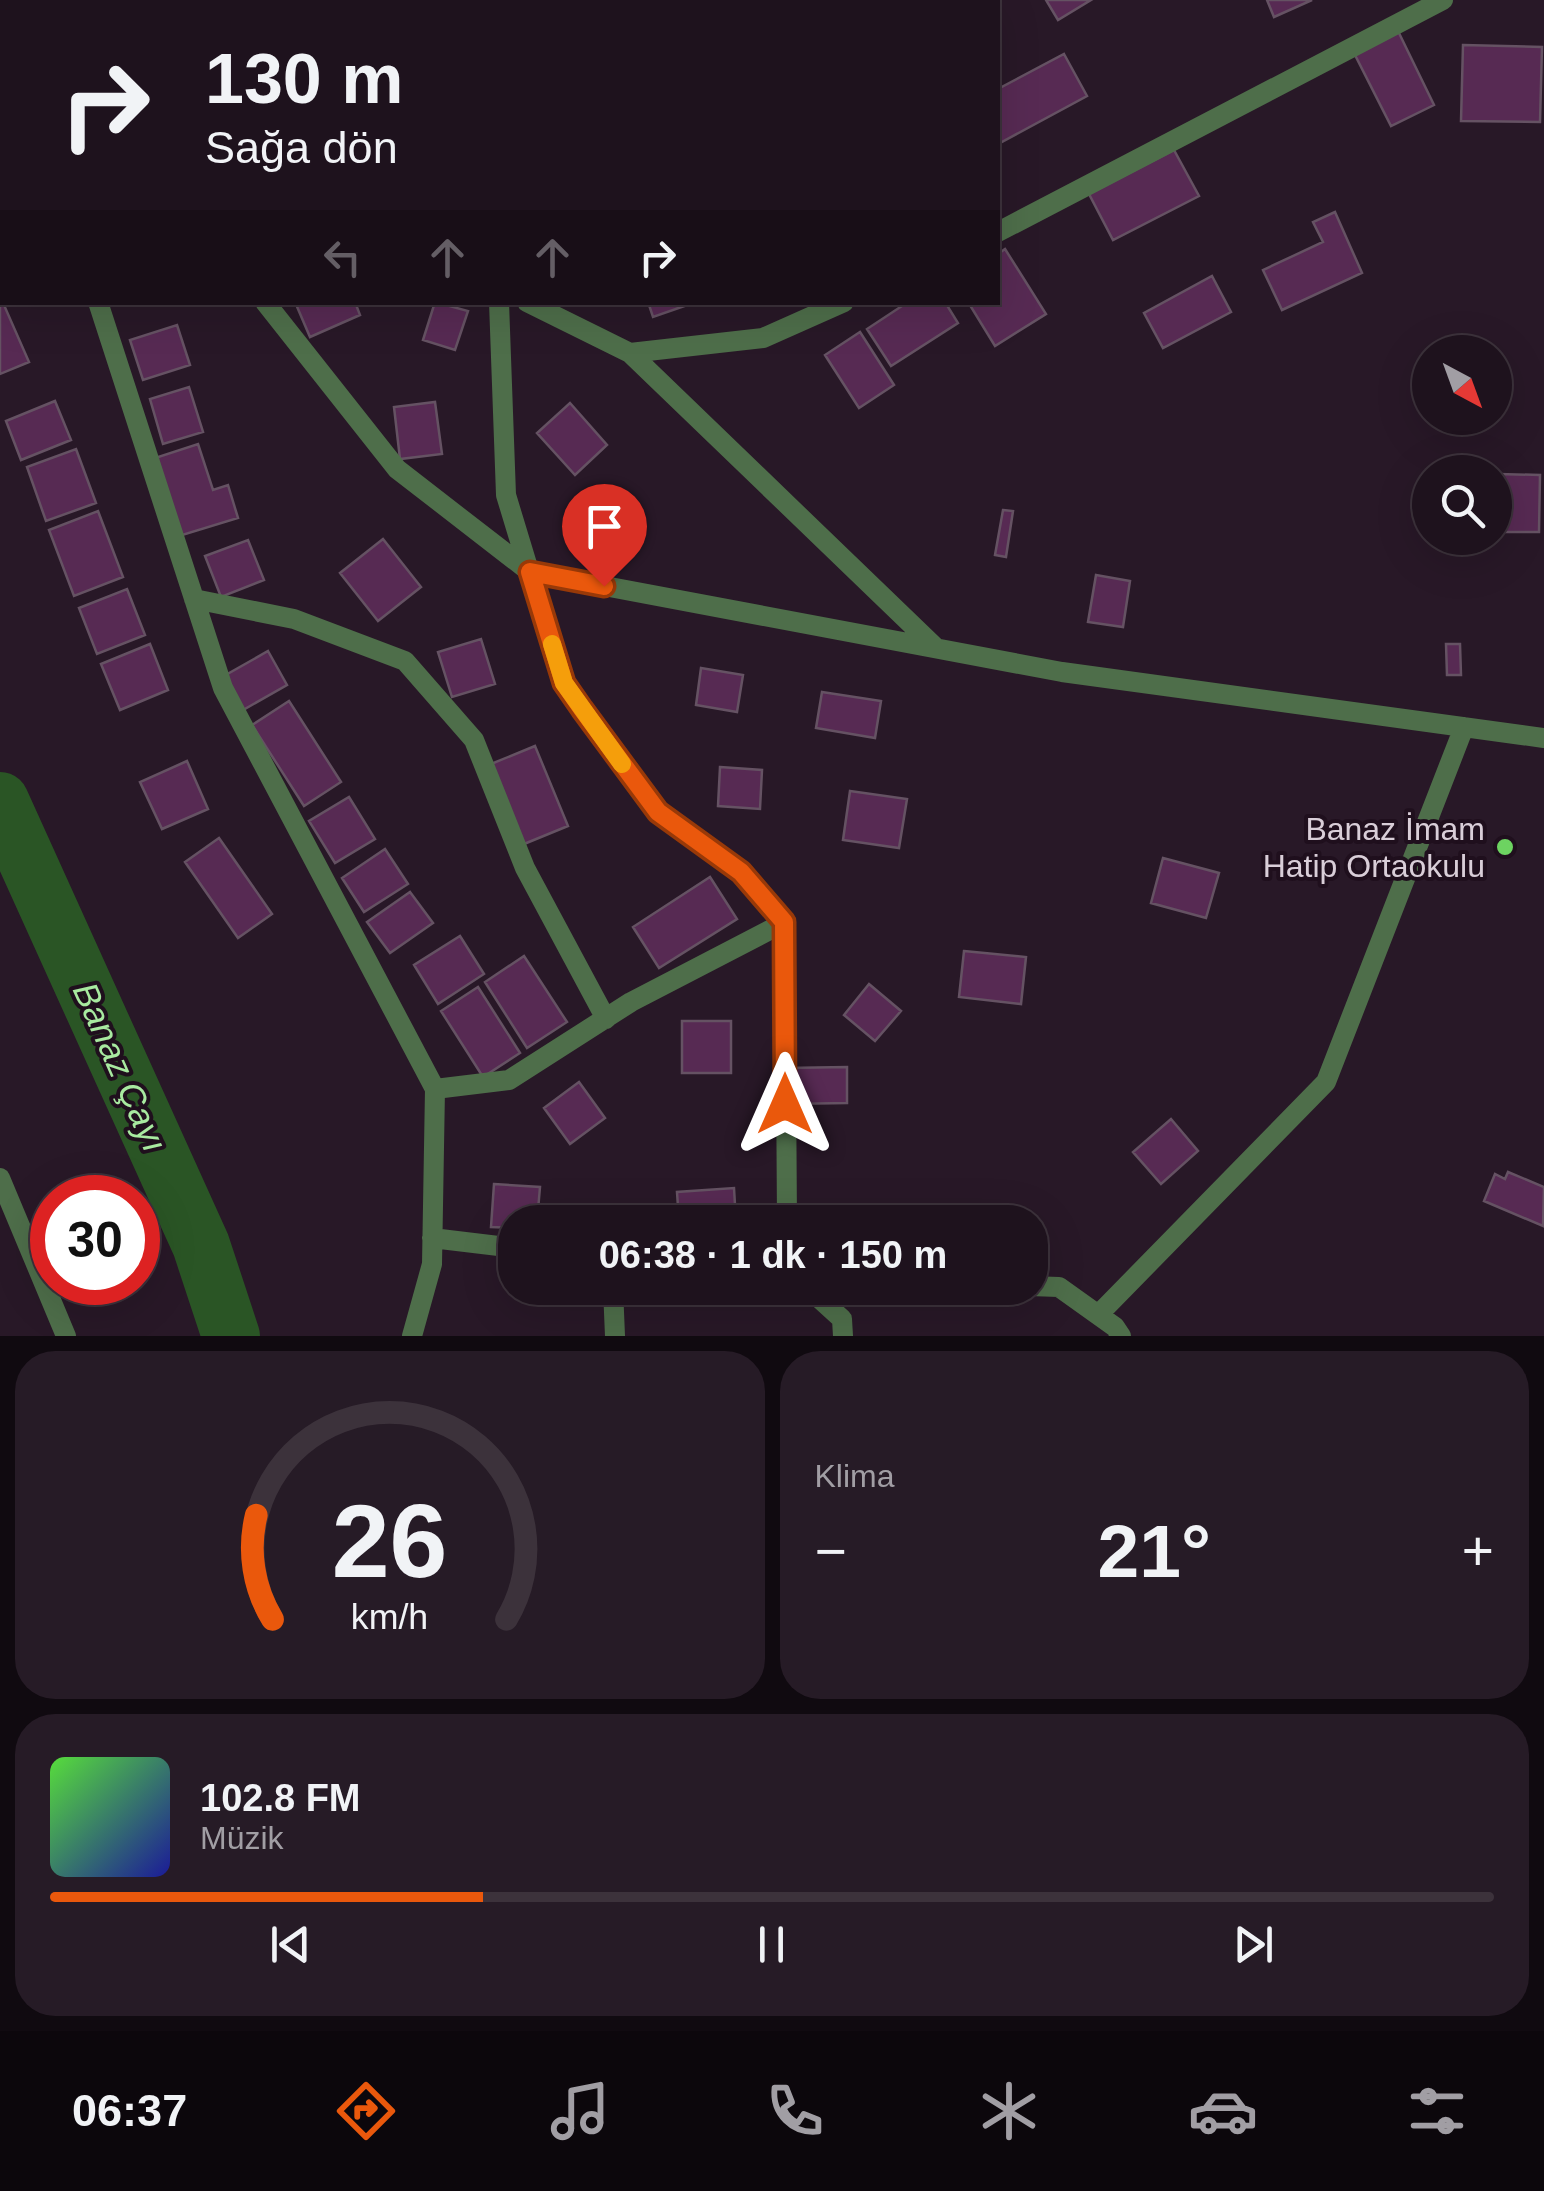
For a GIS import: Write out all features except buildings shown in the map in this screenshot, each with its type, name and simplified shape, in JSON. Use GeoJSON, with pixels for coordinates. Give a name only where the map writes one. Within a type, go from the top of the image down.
{"type":"FeatureCollection","features":[{"type":"Feature","properties":{"kind":"street"},"geometry":{"type":"LineString","coordinates":[[1000,231],[1444,0]]}},
{"type":"Feature","properties":{"kind":"street"},"geometry":{"type":"LineString","coordinates":[[99,305],[223,688],[435,1089],[432,1264],[412,1336]]}},
{"type":"Feature","properties":{"kind":"street"},"geometry":{"type":"LineString","coordinates":[[267,305],[397,469],[530,572],[1062,672],[1544,738]]}},
{"type":"Feature","properties":{"kind":"street"},"geometry":{"type":"LineString","coordinates":[[499,305],[506,495],[564,683],[658,812],[741,872],[784,922],[787,1205]]}},
{"type":"Feature","properties":{"kind":"street"},"geometry":{"type":"LineString","coordinates":[[533,305],[630,353],[936,648]]}},
{"type":"Feature","properties":{"kind":"street"},"geometry":{"type":"LineString","coordinates":[[630,353],[763,338],[837,305]]}},
{"type":"Feature","properties":{"kind":"street"},"geometry":{"type":"LineString","coordinates":[[194,599],[294,619],[406,661],[474,740],[524,868],[606,1018]]}},
{"type":"Feature","properties":{"kind":"street"},"geometry":{"type":"LineString","coordinates":[[1098,1315],[1326,1082],[1464,727]]}},
{"type":"Feature","properties":{"kind":"street"},"geometry":{"type":"LineString","coordinates":[[435,1089],[509,1080],[632,1002],[784,922]]}},
{"type":"Feature","properties":{"kind":"street"},"geometry":{"type":"LineString","coordinates":[[0,1178],[66,1336]]}},
{"type":"Feature","properties":{"kind":"street"},"geometry":{"type":"LineString","coordinates":[[432,1238],[498,1246]]}},
{"type":"Feature","properties":{"kind":"street"},"geometry":{"type":"LineString","coordinates":[[1048,1287],[1059,1288],[1121,1336]]}},
{"type":"Feature","properties":{"kind":"street"},"geometry":{"type":"LineString","coordinates":[[614,1305],[615,1336]]}},
{"type":"Feature","properties":{"kind":"street"},"geometry":{"type":"LineString","coordinates":[[827,1305],[842,1318],[843,1336]]}},
{"type":"Feature","properties":{"kind":"waterway","name":"Banaz Çayı"},"geometry":{"type":"LineString","coordinates":[[0,801],[201,1245],[231,1336]]}},
{"type":"Feature","properties":{"kind":"slow traffic"},"geometry":{"type":"LineString","coordinates":[[552,644],[564,683],[622,764]]}},
{"type":"Feature","properties":{"kind":"place","name":"Banaz İmam Hatip Ortaokulu"},"geometry":{"type":"Point","coordinates":[1505,847]}},
{"type":"Feature","properties":{"kind":"route"},"geometry":{"type":"LineString","coordinates":[[604,586],[530,572],[564,683],[582,709],[658,812],[741,872],[784,922],[785,1104]]}}]}
